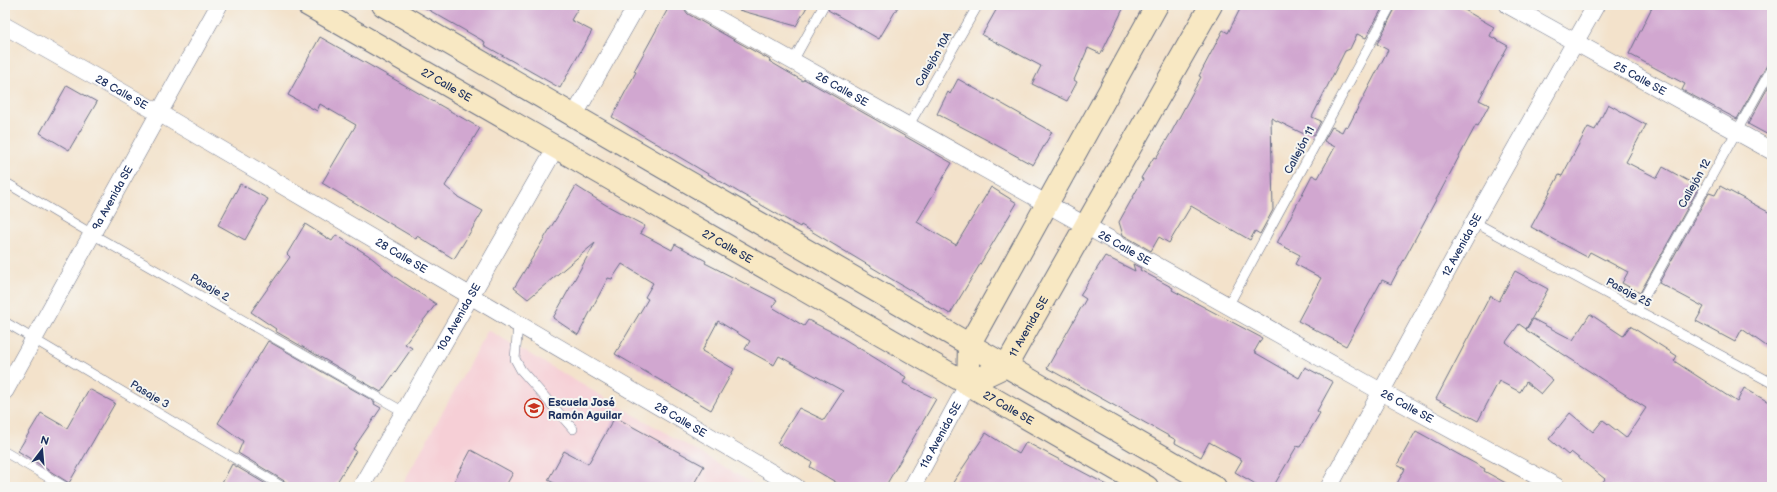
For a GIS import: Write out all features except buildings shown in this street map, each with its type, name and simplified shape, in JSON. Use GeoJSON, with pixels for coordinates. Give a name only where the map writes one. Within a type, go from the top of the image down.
{"type":"FeatureCollection","features":[{"type":"Feature","properties":{"kind":"main road","name":"27 Calle SE"},"geometry":{"type":"LineString","coordinates":[[308,5],[1147,487]]}},
{"type":"Feature","properties":{"kind":"main road"},"geometry":{"type":"LineString","coordinates":[[383,5],[1215,487]]}},
{"type":"Feature","properties":{"kind":"main road"},"geometry":{"type":"LineString","coordinates":[[968,384],[969,345],[1157,5]]}},
{"type":"Feature","properties":{"kind":"main road","name":"11 Avenida SE"},"geometry":{"type":"LineString","coordinates":[[968,384],[1006,366],[1211,5]]}},
{"type":"Feature","properties":{"kind":"street","name":"9a Avenida SE"},"geometry":{"type":"LineString","coordinates":[[5,391],[219,5]]}},
{"type":"Feature","properties":{"kind":"street"},"geometry":{"type":"LineString","coordinates":[[574,116],[637,5]]}},
{"type":"Feature","properties":{"kind":"street","name":"26 Calle SE"},"geometry":{"type":"LineString","coordinates":[[693,5],[909,125],[1380,392],[1557,487]]}},
{"type":"Feature","properties":{"kind":"street","name":"25 Calle SE"},"geometry":{"type":"LineString","coordinates":[[1508,5],[1772,151]]}},
{"type":"Feature","properties":{"kind":"street","name":"12 Avenida SE"},"geometry":{"type":"LineString","coordinates":[[1329,487],[1474,222],[1596,5]]}},
{"type":"Feature","properties":{"kind":"street","name":"28 Calle SE"},"geometry":{"type":"LineString","coordinates":[[5,26],[159,113],[796,487]]}},
{"type":"Feature","properties":{"kind":"street","name":"10a Avenida SE"},"geometry":{"type":"LineString","coordinates":[[361,487],[556,147]]}},
{"type":"Feature","properties":{"kind":"street","name":"11a Avenida SE"},"geometry":{"type":"LineString","coordinates":[[912,487],[968,384]]}},
{"type":"Feature","properties":{"kind":"lane"},"geometry":{"type":"LineString","coordinates":[[793,61],[824,5]]}},
{"type":"Feature","properties":{"kind":"lane","name":"Callejón 10A"},"geometry":{"type":"LineString","coordinates":[[909,125],[978,5]]}},
{"type":"Feature","properties":{"kind":"lane","name":"Callejón 11"},"geometry":{"type":"LineString","coordinates":[[1228,306],[1391,5]]}},
{"type":"Feature","properties":{"kind":"lane","name":"Callejón 12"},"geometry":{"type":"LineString","coordinates":[[1637,310],[1772,68]]}},
{"type":"Feature","properties":{"kind":"lane","name":"Pasaje 2"},"geometry":{"type":"LineString","coordinates":[[5,182],[92,234],[404,412]]}},
{"type":"Feature","properties":{"kind":"lane","name":"Pasaje 25"},"geometry":{"type":"LineString","coordinates":[[1474,222],[1772,383]]}},
{"type":"Feature","properties":{"kind":"lane","name":"Pasaje 3"},"geometry":{"type":"LineString","coordinates":[[5,322],[283,487]]}},
{"type":"Feature","properties":{"kind":"lane"},"geometry":{"type":"LineString","coordinates":[[518,325],[515,359],[521,370],[573,429]]}},
{"type":"Feature","properties":{"kind":"lane"},"geometry":{"type":"LineString","coordinates":[[5,452],[65,487]]}},
{"type":"Feature","properties":{"kind":"shaded area","name":"Escuela José Ramón Aguilar"},"geometry":{"type":"Polygon","coordinates":[[[488,330],[759,487],[401,487],[488,330]]]}},
{"type":"Feature","properties":{"kind":"place","name":"Escuela José Ramón Aguilar"},"geometry":{"type":"Point","coordinates":[534,408]}}]}
